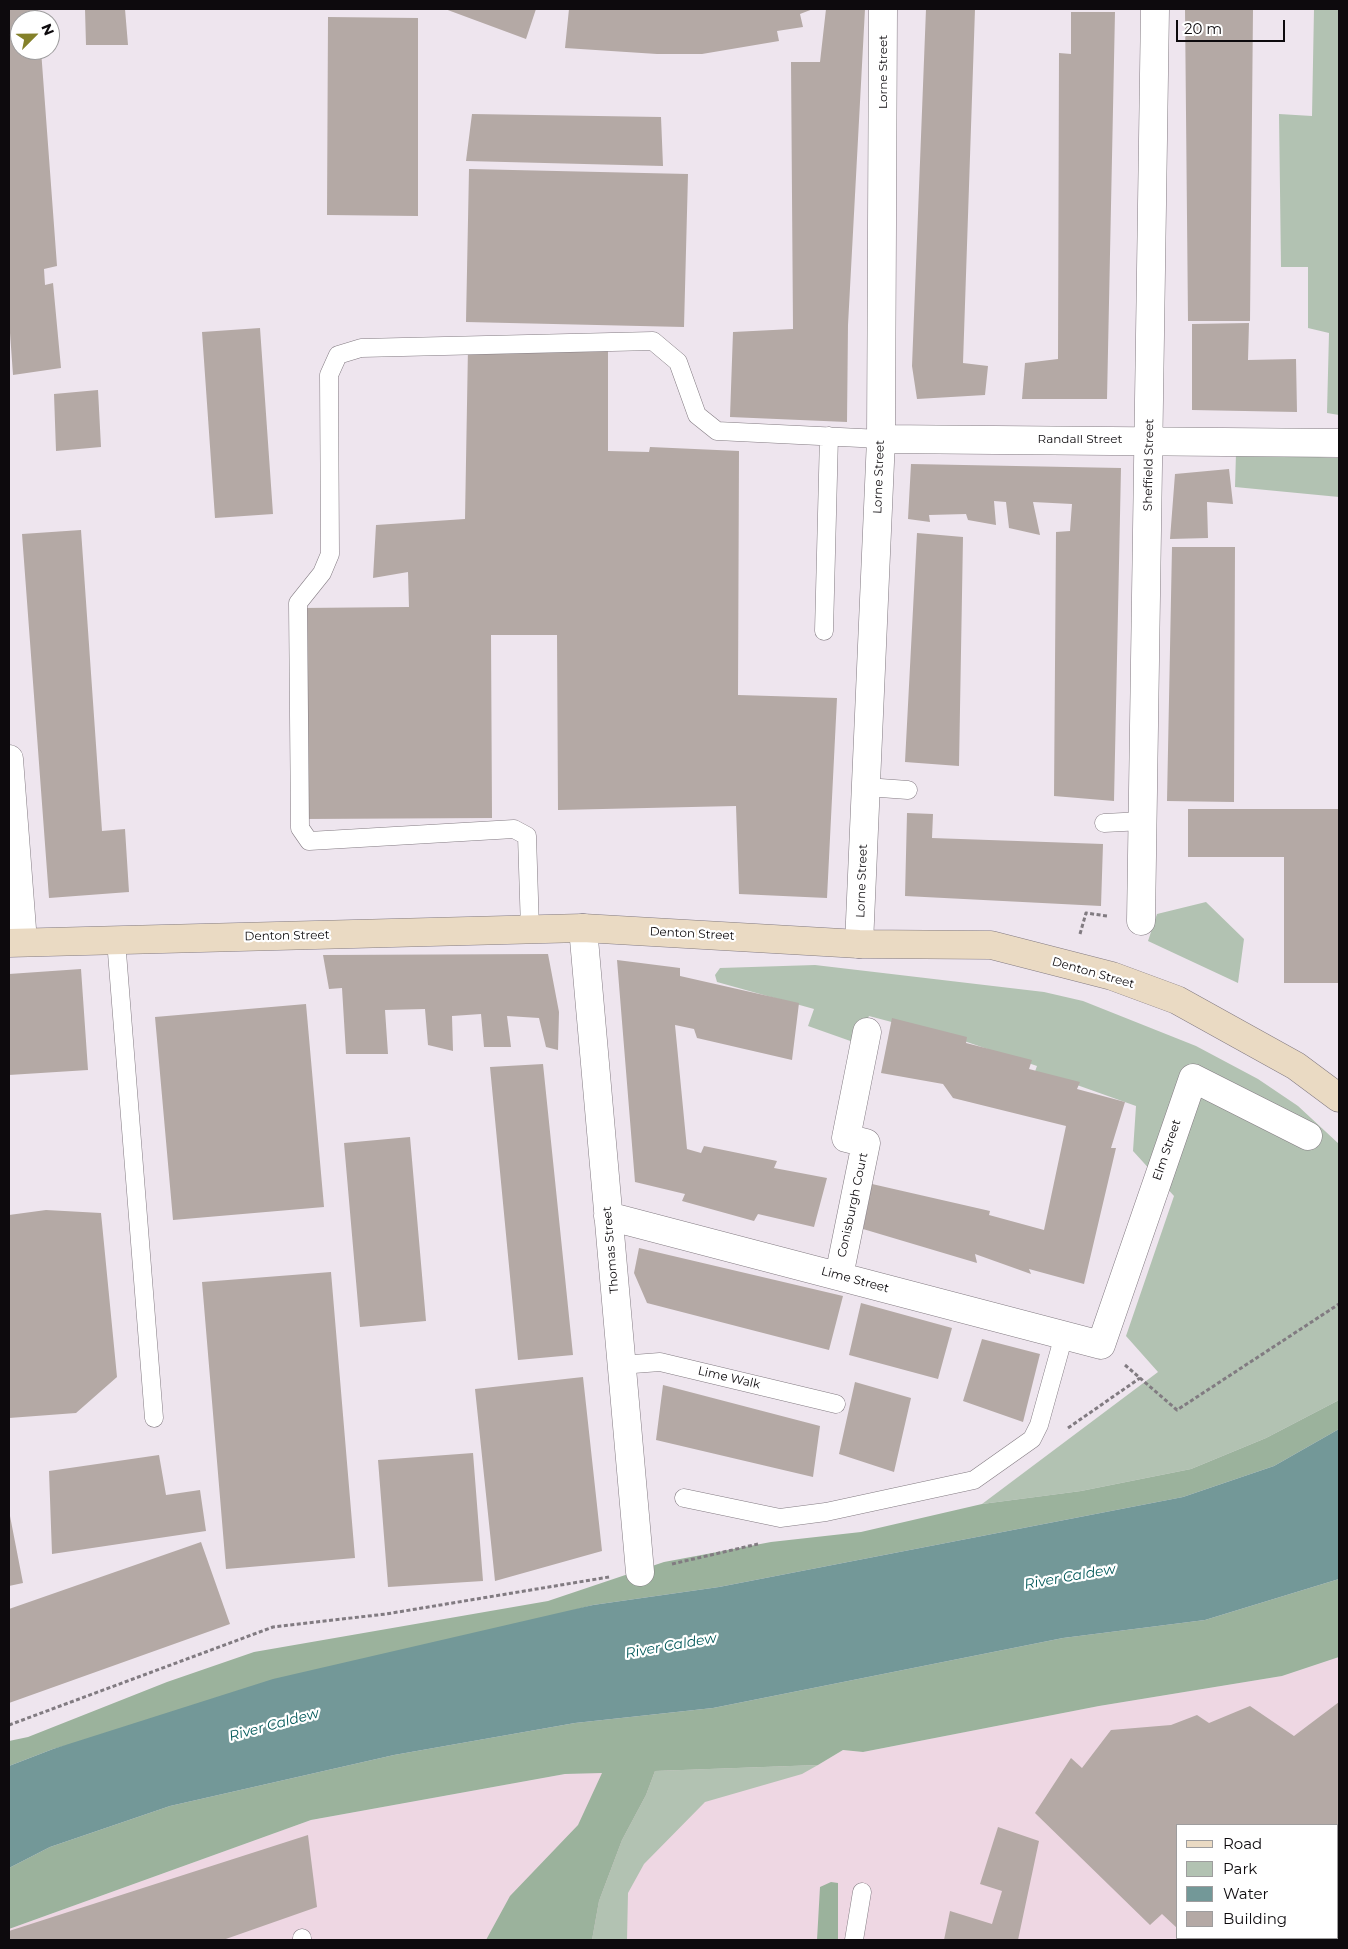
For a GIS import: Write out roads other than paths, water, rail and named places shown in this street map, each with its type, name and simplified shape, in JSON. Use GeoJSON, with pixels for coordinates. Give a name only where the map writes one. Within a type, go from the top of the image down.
{"type":"FeatureCollection","features":[{"type":"Feature","properties":{"kind":"street","name":"Lorne Street"},"geometry":{"type":"LineString","coordinates":[[859,944],[881,439],[883,9]]}},
{"type":"Feature","properties":{"kind":"street","name":"Sheffield Street"},"geometry":{"type":"LineString","coordinates":[[1141,921],[1150,440],[1155,9]]}},
{"type":"Feature","properties":{"kind":"street","name":"Randall Street"},"geometry":{"type":"LineString","coordinates":[[881,439],[1339,443]]}},
{"type":"Feature","properties":{"kind":"street"},"geometry":{"type":"LineString","coordinates":[[9,759],[16,943]]}},
{"type":"Feature","properties":{"kind":"street","name":"Denton Street"},"geometry":{"type":"LineString","coordinates":[[16,943],[583,928],[859,944],[991,945],[1112,976],[1177,1000],[1296,1066],[1339,1098]]}},
{"type":"Feature","properties":{"kind":"street","name":"Thomas Street"},"geometry":{"type":"LineString","coordinates":[[583,928],[620,1365],[640,1572]]}},
{"type":"Feature","properties":{"kind":"street","name":"Conisburgh Court"},"geometry":{"type":"LineString","coordinates":[[838,1276],[866,1143],[846,1138],[867,1032]]}},
{"type":"Feature","properties":{"kind":"street","name":"Elm Street"},"geometry":{"type":"LineString","coordinates":[[1101,1345],[1193,1078],[1308,1136]]}},
{"type":"Feature","properties":{"kind":"street","name":"Lime Street"},"geometry":{"type":"LineString","coordinates":[[608,1216],[1101,1345]]}},
{"type":"Feature","properties":{"kind":"lane"},"geometry":{"type":"LineString","coordinates":[[530,930],[527,836],[514,829],[308,841],[300,828],[298,603],[322,573],[330,554],[329,375],[338,355],[361,348],[653,341],[678,362],[697,415],[717,431],[881,439]]}},
{"type":"Feature","properties":{"kind":"lane"},"geometry":{"type":"LineString","coordinates":[[824,631],[830,436]]}},
{"type":"Feature","properties":{"kind":"lane"},"geometry":{"type":"LineString","coordinates":[[866,787],[908,790]]}},
{"type":"Feature","properties":{"kind":"lane"},"geometry":{"type":"LineString","coordinates":[[1104,823],[1143,821]]}},
{"type":"Feature","properties":{"kind":"lane"},"geometry":{"type":"LineString","coordinates":[[116,940],[154,1418]]}},
{"type":"Feature","properties":{"kind":"lane"},"geometry":{"type":"LineString","coordinates":[[684,1498],[780,1518],[853,1506],[974,1480],[1032,1438],[1039,1425],[1064,1335]]}},
{"type":"Feature","properties":{"kind":"lane","name":"Lime Walk"},"geometry":{"type":"LineString","coordinates":[[620,1365],[660,1362],[836,1404]]}},
{"type":"Feature","properties":{"kind":"lane"},"geometry":{"type":"LineString","coordinates":[[854,1940],[862,1892]]}},
{"type":"Feature","properties":{"kind":"water","name":"River Caldew"},"geometry":{"type":"Polygon","coordinates":[[[1339,1429],[1339,1579],[1205,1620],[1063,1638],[713,1708],[575,1723],[394,1755],[170,1806],[50,1847],[9,1868],[9,1766],[53,1749],[273,1679],[593,1605],[719,1587],[1183,1497],[1274,1466],[1339,1429]]]}}]}
